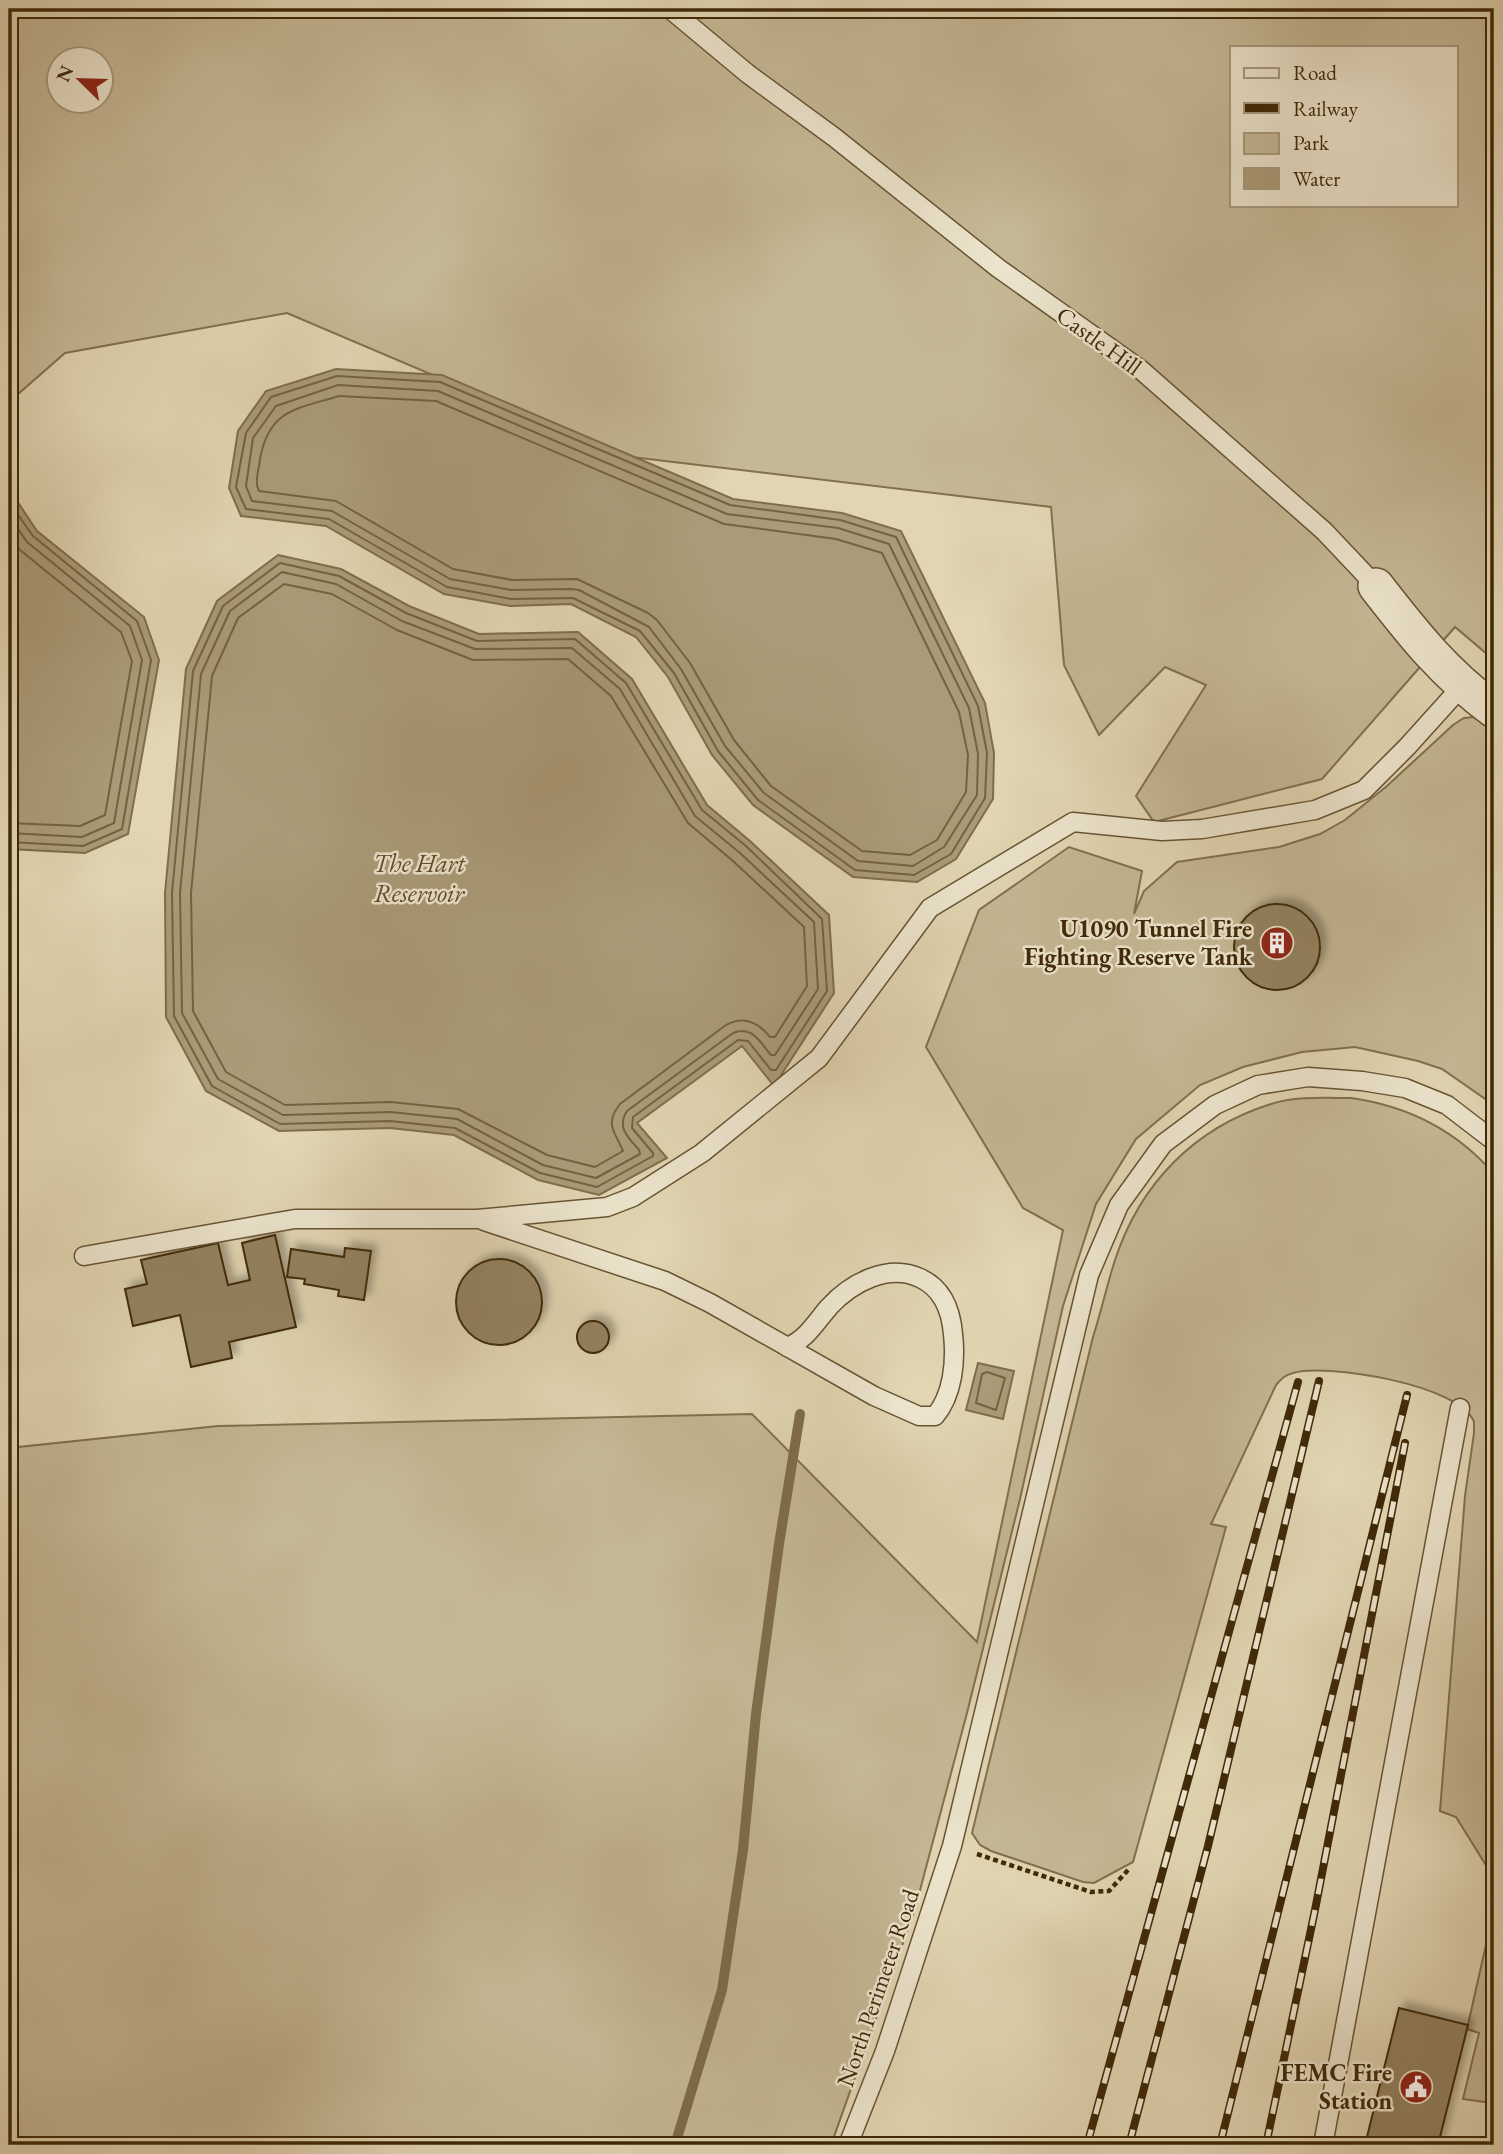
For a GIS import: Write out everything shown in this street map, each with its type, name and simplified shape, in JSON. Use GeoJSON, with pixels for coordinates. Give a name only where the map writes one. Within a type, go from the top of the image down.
{"type":"FeatureCollection","features":[{"type":"Feature","properties":{"kind":"street","name":"Castle Hill"},"geometry":{"type":"LineString","coordinates":[[1377,586],[1419,642],[1462,686],[1494,710]]}},
{"type":"Feature","properties":{"kind":"lane","name":"Castle Hill"},"geometry":{"type":"LineString","coordinates":[[670,9],[748,74],[834,137],[998,268],[1140,369],[1324,531],[1377,586]]}},
{"type":"Feature","properties":{"kind":"lane"},"geometry":{"type":"LineString","coordinates":[[84,1255],[295,1219],[477,1219],[607,1207],[633,1197],[702,1153],[819,1058],[930,908],[1073,822],[1162,831],[1202,829],[1315,810],[1364,790],[1462,686]]}},
{"type":"Feature","properties":{"kind":"lane","name":"North Perimeter Road"},"geometry":{"type":"LineString","coordinates":[[848,2145],[884,2051],[953,1846],[1089,1275],[1119,1205],[1163,1144],[1215,1105],[1258,1085],[1308,1077],[1362,1080],[1405,1088],[1447,1105],[1494,1141]]}},
{"type":"Feature","properties":{"kind":"lane"},"geometry":{"type":"LineString","coordinates":[[477,1219],[665,1281],[710,1303],[787,1347],[874,1396],[919,1416],[934,1416],[941,1409],[947,1394],[955,1354],[952,1323],[943,1297],[930,1283],[914,1275],[896,1271],[879,1273],[853,1288],[832,1304],[800,1342],[787,1347]]}},
{"type":"Feature","properties":{"kind":"lane"},"geometry":{"type":"LineString","coordinates":[[1323,2145],[1460,1408]]}},
{"type":"Feature","properties":{"kind":"path"},"geometry":{"type":"LineString","coordinates":[[953,1846],[1091,1892],[1109,1891],[1128,1870]]}},
{"type":"Feature","properties":{"kind":"green space"},"geometry":{"type":"Polygon","coordinates":[[[9,9],[1494,9],[1494,660],[1455,627],[1322,779],[1154,822],[1136,796],[1206,685],[1165,667],[1099,735],[1064,665],[1051,507],[623,456],[287,313],[65,353],[9,402],[9,9]]]}},
{"type":"Feature","properties":{"kind":"green space"},"geometry":{"type":"Polygon","coordinates":[[[1474,717],[1494,727],[1494,1105],[1442,1069],[1418,1061],[1355,1047],[1302,1052],[1243,1067],[1200,1085],[1136,1139],[1096,1204],[1063,1306],[1020,1499],[915,1909],[831,2145],[9,2145],[9,1448],[218,1426],[752,1414],[977,1642],[1063,1230],[1023,1208],[926,1047],[979,910],[1069,847],[1142,871],[1134,914],[1144,891],[1177,862],[1279,847],[1320,834],[1345,820],[1387,786],[1453,725],[1464,718],[1474,717]]]}},
{"type":"Feature","properties":{"kind":"green space"},"geometry":{"type":"Polygon","coordinates":[[[1351,1098],[1392,1107],[1430,1122],[1464,1145],[1494,1174],[1494,1892],[1487,1867],[1456,1817],[1440,1811],[1465,1496],[1474,1422],[1464,1409],[1445,1397],[1391,1380],[1334,1371],[1293,1373],[1276,1385],[1211,1524],[1226,1527],[1133,1862],[1094,1883],[1083,1882],[991,1851],[980,1845],[972,1833],[1093,1337],[1126,1232],[1139,1207],[1174,1162],[1218,1128],[1243,1114],[1281,1101],[1351,1098]]]}},
{"type":"Feature","properties":{"kind":"green space"},"geometry":{"type":"Polygon","coordinates":[[[1494,1892],[1494,2097],[1484,2102],[1463,2099],[1479,2033],[1467,2029],[1488,1936],[1494,1892]]]}},
{"type":"Feature","properties":{"kind":"water"},"geometry":{"type":"Polygon","coordinates":[[[336,369],[442,375],[733,499],[842,513],[901,531],[985,703],[994,753],[993,799],[956,859],[917,882],[853,877],[753,805],[712,755],[668,677],[636,637],[571,604],[510,606],[444,594],[326,526],[241,516],[229,488],[238,431],[266,391],[336,369]]]}},
{"type":"Feature","properties":{"kind":"water"},"geometry":{"type":"Polygon","coordinates":[[[13,495],[37,531],[144,617],[159,660],[128,834],[85,853],[9,849],[9,496],[13,495]]]}},
{"type":"Feature","properties":{"kind":"water","name":"The Hart Reservoir"},"geometry":{"type":"Polygon","coordinates":[[[278,555],[341,569],[409,606],[479,634],[578,632],[632,679],[707,805],[829,915],[834,993],[774,1086],[742,1046],[637,1123],[667,1158],[599,1195],[538,1180],[454,1135],[390,1128],[279,1131],[206,1091],[166,1017],[165,893],[186,669],[217,601],[278,555]]]}},
{"type":"Feature","properties":{"kind":"water"},"geometry":{"type":"Polygon","coordinates":[[[978,1363],[1014,1371],[1003,1419],[966,1410],[978,1363]]]}},
{"type":"Feature","properties":{"kind":"building","name":"U1090 Tunnel Fire Fighting Reserve Tank"},"geometry":{"type":"Polygon","coordinates":[[[1269,904],[1285,904],[1308,916],[1317,930],[1320,947],[1317,964],[1308,978],[1285,990],[1269,990],[1253,983],[1241,971],[1234,955],[1234,939],[1241,923],[1253,911],[1269,904]]]}},
{"type":"Feature","properties":{"kind":"building"},"geometry":{"type":"Polygon","coordinates":[[[275,1235],[296,1327],[229,1342],[232,1358],[191,1367],[180,1315],[133,1326],[125,1289],[147,1284],[141,1260],[218,1243],[228,1285],[250,1280],[242,1243],[275,1235]]]}},
{"type":"Feature","properties":{"kind":"building"},"geometry":{"type":"Polygon","coordinates":[[[345,1248],[371,1251],[364,1300],[338,1296],[339,1290],[304,1284],[305,1279],[287,1277],[291,1249],[344,1257],[345,1248]]]}},
{"type":"Feature","properties":{"kind":"building"},"geometry":{"type":"Polygon","coordinates":[[[491,1259],[507,1259],[530,1271],[539,1285],[542,1302],[539,1319],[530,1333],[507,1345],[491,1345],[475,1338],[463,1326],[456,1310],[456,1294],[463,1278],[475,1266],[491,1259]]]}},
{"type":"Feature","properties":{"kind":"building"},"geometry":{"type":"Polygon","coordinates":[[[593,1321],[604,1326],[609,1337],[604,1348],[593,1353],[582,1348],[577,1337],[582,1326],[593,1321]]]}},
{"type":"Feature","properties":{"kind":"building","name":"FEMC Fire Station"},"geometry":{"type":"Polygon","coordinates":[[[1399,2008],[1468,2025],[1438,2145],[1365,2145],[1399,2008]]]}},
{"type":"Feature","properties":{"kind":"waterway"},"geometry":{"type":"LineString","coordinates":[[675,2145],[722,1990],[743,1850],[756,1714],[779,1544],[800,1414]]}},
{"type":"Feature","properties":{"kind":"railway"},"geometry":{"type":"LineString","coordinates":[[1129,2145],[1208,1846],[1319,1381]]}},
{"type":"Feature","properties":{"kind":"railway"},"geometry":{"type":"LineString","coordinates":[[1087,2145],[1298,1382]]}},
{"type":"Feature","properties":{"kind":"railway"},"geometry":{"type":"LineString","coordinates":[[1220,2145],[1407,1395]]}},
{"type":"Feature","properties":{"kind":"railway"},"geometry":{"type":"LineString","coordinates":[[1266,2145],[1315,1910],[1405,1443]]}},
{"type":"Feature","properties":{"kind":"place","name":"U1090 Tunnel Fire Fighting Reserve Tank"},"geometry":{"type":"Point","coordinates":[1277,943]}},
{"type":"Feature","properties":{"kind":"place","name":"FEMC Fire Station"},"geometry":{"type":"Point","coordinates":[1416,2087]}}]}
